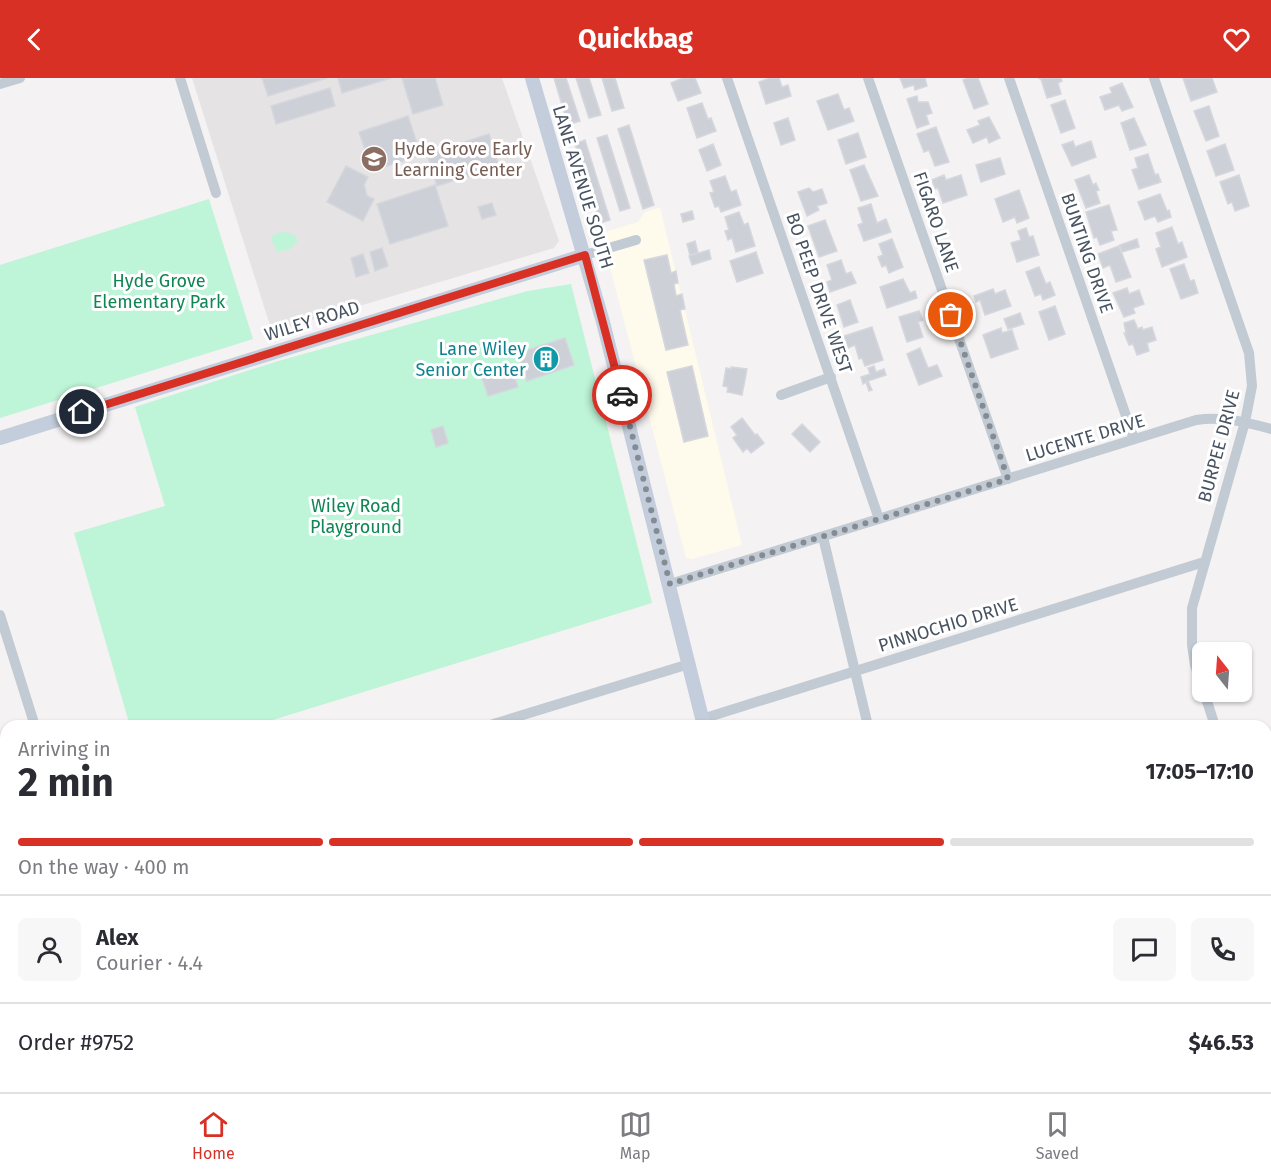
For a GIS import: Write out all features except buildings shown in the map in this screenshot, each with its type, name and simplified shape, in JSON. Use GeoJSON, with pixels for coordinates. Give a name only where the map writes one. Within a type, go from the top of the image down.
{"type":"FeatureCollection","features":[{"type":"Feature","properties":{"kind":"main road","name":"LANE AVENUE SOUTH"},"geometry":{"type":"LineString","coordinates":[[532,78],[585,255],[703,720]]}},
{"type":"Feature","properties":{"kind":"main road","name":"WILEY ROAD"},"geometry":{"type":"LineString","coordinates":[[0,438],[585,255]]}},
{"type":"Feature","properties":{"kind":"street"},"geometry":{"type":"LineString","coordinates":[[0,84],[20,78]]}},
{"type":"Feature","properties":{"kind":"street"},"geometry":{"type":"LineString","coordinates":[[180,78],[216,193]]}},
{"type":"Feature","properties":{"kind":"street","name":"BO PEEP DRIVE WEST"},"geometry":{"type":"LineString","coordinates":[[727,78],[879,519]]}},
{"type":"Feature","properties":{"kind":"street","name":"FIGARO LANE"},"geometry":{"type":"LineString","coordinates":[[868,78],[1008,479]]}},
{"type":"Feature","properties":{"kind":"street","name":"BUNTING DRIVE"},"geometry":{"type":"LineString","coordinates":[[1009,78],[1134,439]]}},
{"type":"Feature","properties":{"kind":"street","name":"BURPEE DRIVE"},"geometry":{"type":"LineString","coordinates":[[1154,78],[1249,353],[1252,386],[1245,422],[1192,608],[1193,642]]}},
{"type":"Feature","properties":{"kind":"street","name":"WILEY ROAD"},"geometry":{"type":"LineString","coordinates":[[585,255],[636,240]]}},
{"type":"Feature","properties":{"kind":"street"},"geometry":{"type":"LineString","coordinates":[[781,395],[831,377]]}},
{"type":"Feature","properties":{"kind":"street","name":"LUCENTE DRIVE"},"geometry":{"type":"LineString","coordinates":[[670,584],[1207,418],[1245,422],[1271,429]]}},
{"type":"Feature","properties":{"kind":"street"},"geometry":{"type":"LineString","coordinates":[[823,537],[867,720]]}},
{"type":"Feature","properties":{"kind":"street","name":"PINNOCHIO DRIVE"},"geometry":{"type":"LineString","coordinates":[[709,720],[1204,562]]}},
{"type":"Feature","properties":{"kind":"street"},"geometry":{"type":"LineString","coordinates":[[0,615],[32,720]]}},
{"type":"Feature","properties":{"kind":"street"},"geometry":{"type":"LineString","coordinates":[[506,720],[689,663]]}},
{"type":"Feature","properties":{"kind":"street","name":"BURPEE DRIVE"},"geometry":{"type":"LineString","coordinates":[[1207,702],[1213,720]]}},
{"type":"Feature","properties":{"kind":"shaded area","name":"Hyde Grove Early Learning Center"},"geometry":{"type":"Polygon","coordinates":[[[192,78],[502,78],[559,241],[554,248],[272,332],[192,78]]]}},
{"type":"Feature","properties":{"kind":"shaded area"},"geometry":{"type":"Polygon","coordinates":[[[660,207],[742,545],[692,559],[686,558],[601,233],[638,222],[645,212],[660,207]]]}},
{"type":"Feature","properties":{"kind":"green space","name":"Hyde Grove Elementary Park"},"geometry":{"type":"Polygon","coordinates":[[[209,199],[253,339],[0,418],[0,265],[209,199]]]}},
{"type":"Feature","properties":{"kind":"green space"},"geometry":{"type":"Polygon","coordinates":[[[284,232],[295,235],[298,241],[290,249],[277,252],[271,238],[275,234],[284,232]]]}},
{"type":"Feature","properties":{"kind":"green space","name":"Wiley Road Playground"},"geometry":{"type":"Polygon","coordinates":[[[571,284],[652,603],[272,720],[128,720],[74,533],[165,506],[135,407],[275,362],[528,291],[571,284]]]}},
{"type":"Feature","properties":{"kind":"way so far"},"geometry":{"type":"LineString","coordinates":[[622,395],[670,584],[1008,479],[951,315]]}},
{"type":"Feature","properties":{"kind":"place","name":"Hyde Grove Early Learning Center"},"geometry":{"type":"Point","coordinates":[374,159]}},
{"type":"Feature","properties":{"kind":"place","name":"Lane Wiley Senior Center"},"geometry":{"type":"Point","coordinates":[546,359]}},
{"type":"Feature","properties":{"kind":"route"},"geometry":{"type":"LineString","coordinates":[[82,412],[585,255],[622,395]]}}]}
